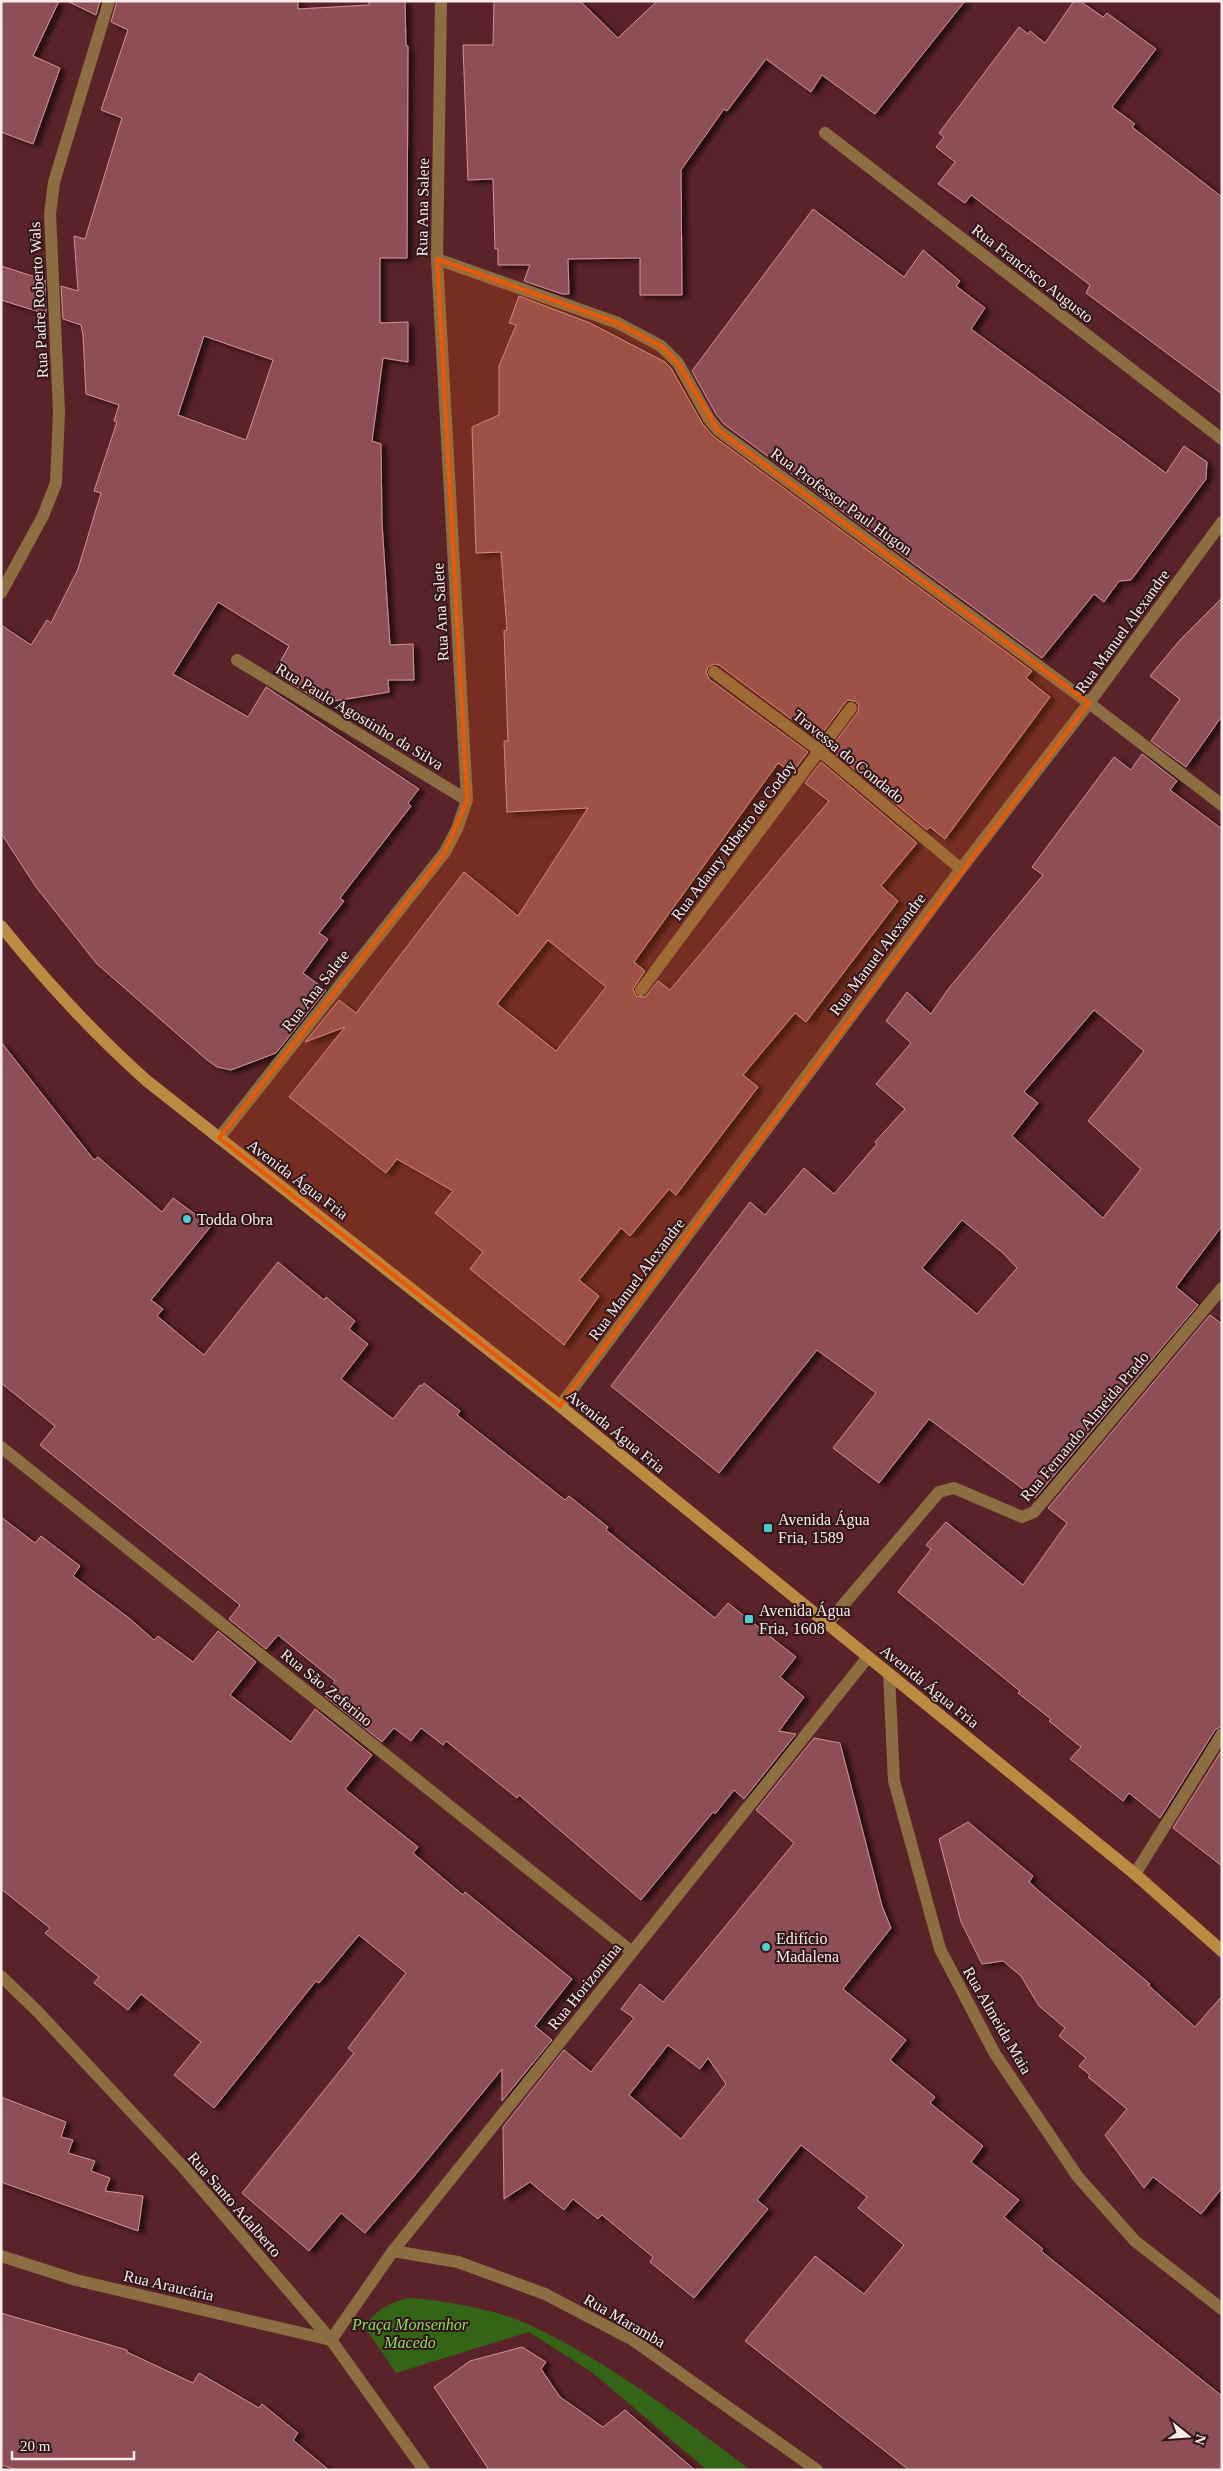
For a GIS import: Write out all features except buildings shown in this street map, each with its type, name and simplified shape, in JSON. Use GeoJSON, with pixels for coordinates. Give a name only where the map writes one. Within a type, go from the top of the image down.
{"type":"FeatureCollection","features":[{"type":"Feature","properties":{"kind":"main road","name":"Avenida Água Fria"},"geometry":{"type":"LineString","coordinates":[[1,926],[50,986],[105,1044],[219,1138],[368,1252],[560,1406],[1135,1874],[1222,1951]]}},
{"type":"Feature","properties":{"kind":"street","name":"Rua Padre Roberto Wals"},"geometry":{"type":"LineString","coordinates":[[1,592],[43,516],[56,483],[59,412],[50,214],[54,182],[109,1]]}},
{"type":"Feature","properties":{"kind":"street","name":"Rua Ana Salete"},"geometry":{"type":"LineString","coordinates":[[219,1138],[445,852],[457,829],[467,800],[437,259],[441,1]]}},
{"type":"Feature","properties":{"kind":"street","name":"Rua Francisco Augusto"},"geometry":{"type":"LineString","coordinates":[[825,133],[1222,439]]}},
{"type":"Feature","properties":{"kind":"street","name":"Rua Professor Paul Hugon"},"geometry":{"type":"LineString","coordinates":[[437,259],[618,323],[661,346],[678,363],[709,419],[718,430],[1089,703],[1222,805]]}},
{"type":"Feature","properties":{"kind":"street","name":"Rua Manuel Alexandre"},"geometry":{"type":"LineString","coordinates":[[560,1406],[961,869],[1089,703],[1222,522]]}},
{"type":"Feature","properties":{"kind":"street","name":"Rua Paulo Agostinho da Silva"},"geometry":{"type":"LineString","coordinates":[[237,660],[467,800]]}},
{"type":"Feature","properties":{"kind":"street","name":"Travessa do Condado"},"geometry":{"type":"LineString","coordinates":[[714,672],[820,751],[961,869]]}},
{"type":"Feature","properties":{"kind":"street","name":"Rua Adaury Ribeiro de Godoy"},"geometry":{"type":"LineString","coordinates":[[641,990],[851,708]]}},
{"type":"Feature","properties":{"kind":"street","name":"Rua Fernando Almeida Prado"},"geometry":{"type":"LineString","coordinates":[[827,1624],[939,1492],[954,1488],[1022,1517],[1034,1512],[1222,1288]]}},
{"type":"Feature","properties":{"kind":"street","name":"Rua São Zeferino"},"geometry":{"type":"LineString","coordinates":[[1,1447],[632,1952]]}},
{"type":"Feature","properties":{"kind":"street","name":"Rua Horizontina"},"geometry":{"type":"LineString","coordinates":[[331,2340],[393,2251],[868,1657]]}},
{"type":"Feature","properties":{"kind":"street","name":"Rua Almeida Maia"},"geometry":{"type":"LineString","coordinates":[[889,1674],[894,1781],[940,1949],[995,2054],[1078,2177],[1135,2241],[1222,2309]]}},
{"type":"Feature","properties":{"kind":"street"},"geometry":{"type":"LineString","coordinates":[[1135,1874],[1222,1734]]}},
{"type":"Feature","properties":{"kind":"street","name":"Rua Santo Adalberto"},"geometry":{"type":"LineString","coordinates":[[1,1976],[38,2012],[183,2167],[331,2340],[424,2470]]}},
{"type":"Feature","properties":{"kind":"street","name":"Rua Maramba"},"geometry":{"type":"LineString","coordinates":[[393,2251],[458,2262],[545,2294],[633,2340],[817,2470]]}},
{"type":"Feature","properties":{"kind":"street","name":"Rua Araucária"},"geometry":{"type":"LineString","coordinates":[[1,2256],[76,2280],[331,2340]]}},
{"type":"Feature","properties":{"kind":"highlighted area"},"geometry":{"type":"Polygon","coordinates":[[[437,259],[618,323],[661,346],[678,363],[718,430],[1089,703],[560,1406],[219,1138],[445,852],[467,800],[437,259]]]}},
{"type":"Feature","properties":{"kind":"green space","name":"Praça Monsenhor Macedo"},"geometry":{"type":"Polygon","coordinates":[[[408,2298],[454,2303],[487,2310],[530,2325],[559,2339],[644,2392],[750,2470],[707,2470],[593,2373],[529,2332],[396,2373],[364,2326],[383,2308],[408,2298]]]}},
{"type":"Feature","properties":{"kind":"place","name":"Todda Obra"},"geometry":{"type":"Point","coordinates":[187,1219]}},
{"type":"Feature","properties":{"kind":"place","name":"Avenida Água Fria, 1589"},"geometry":{"type":"Point","coordinates":[768,1528]}},
{"type":"Feature","properties":{"kind":"place","name":"Avenida Água Fria, 1608"},"geometry":{"type":"Point","coordinates":[749,1619]}},
{"type":"Feature","properties":{"kind":"place","name":"Edifício Madalena"},"geometry":{"type":"Point","coordinates":[766,1947]}}]}
